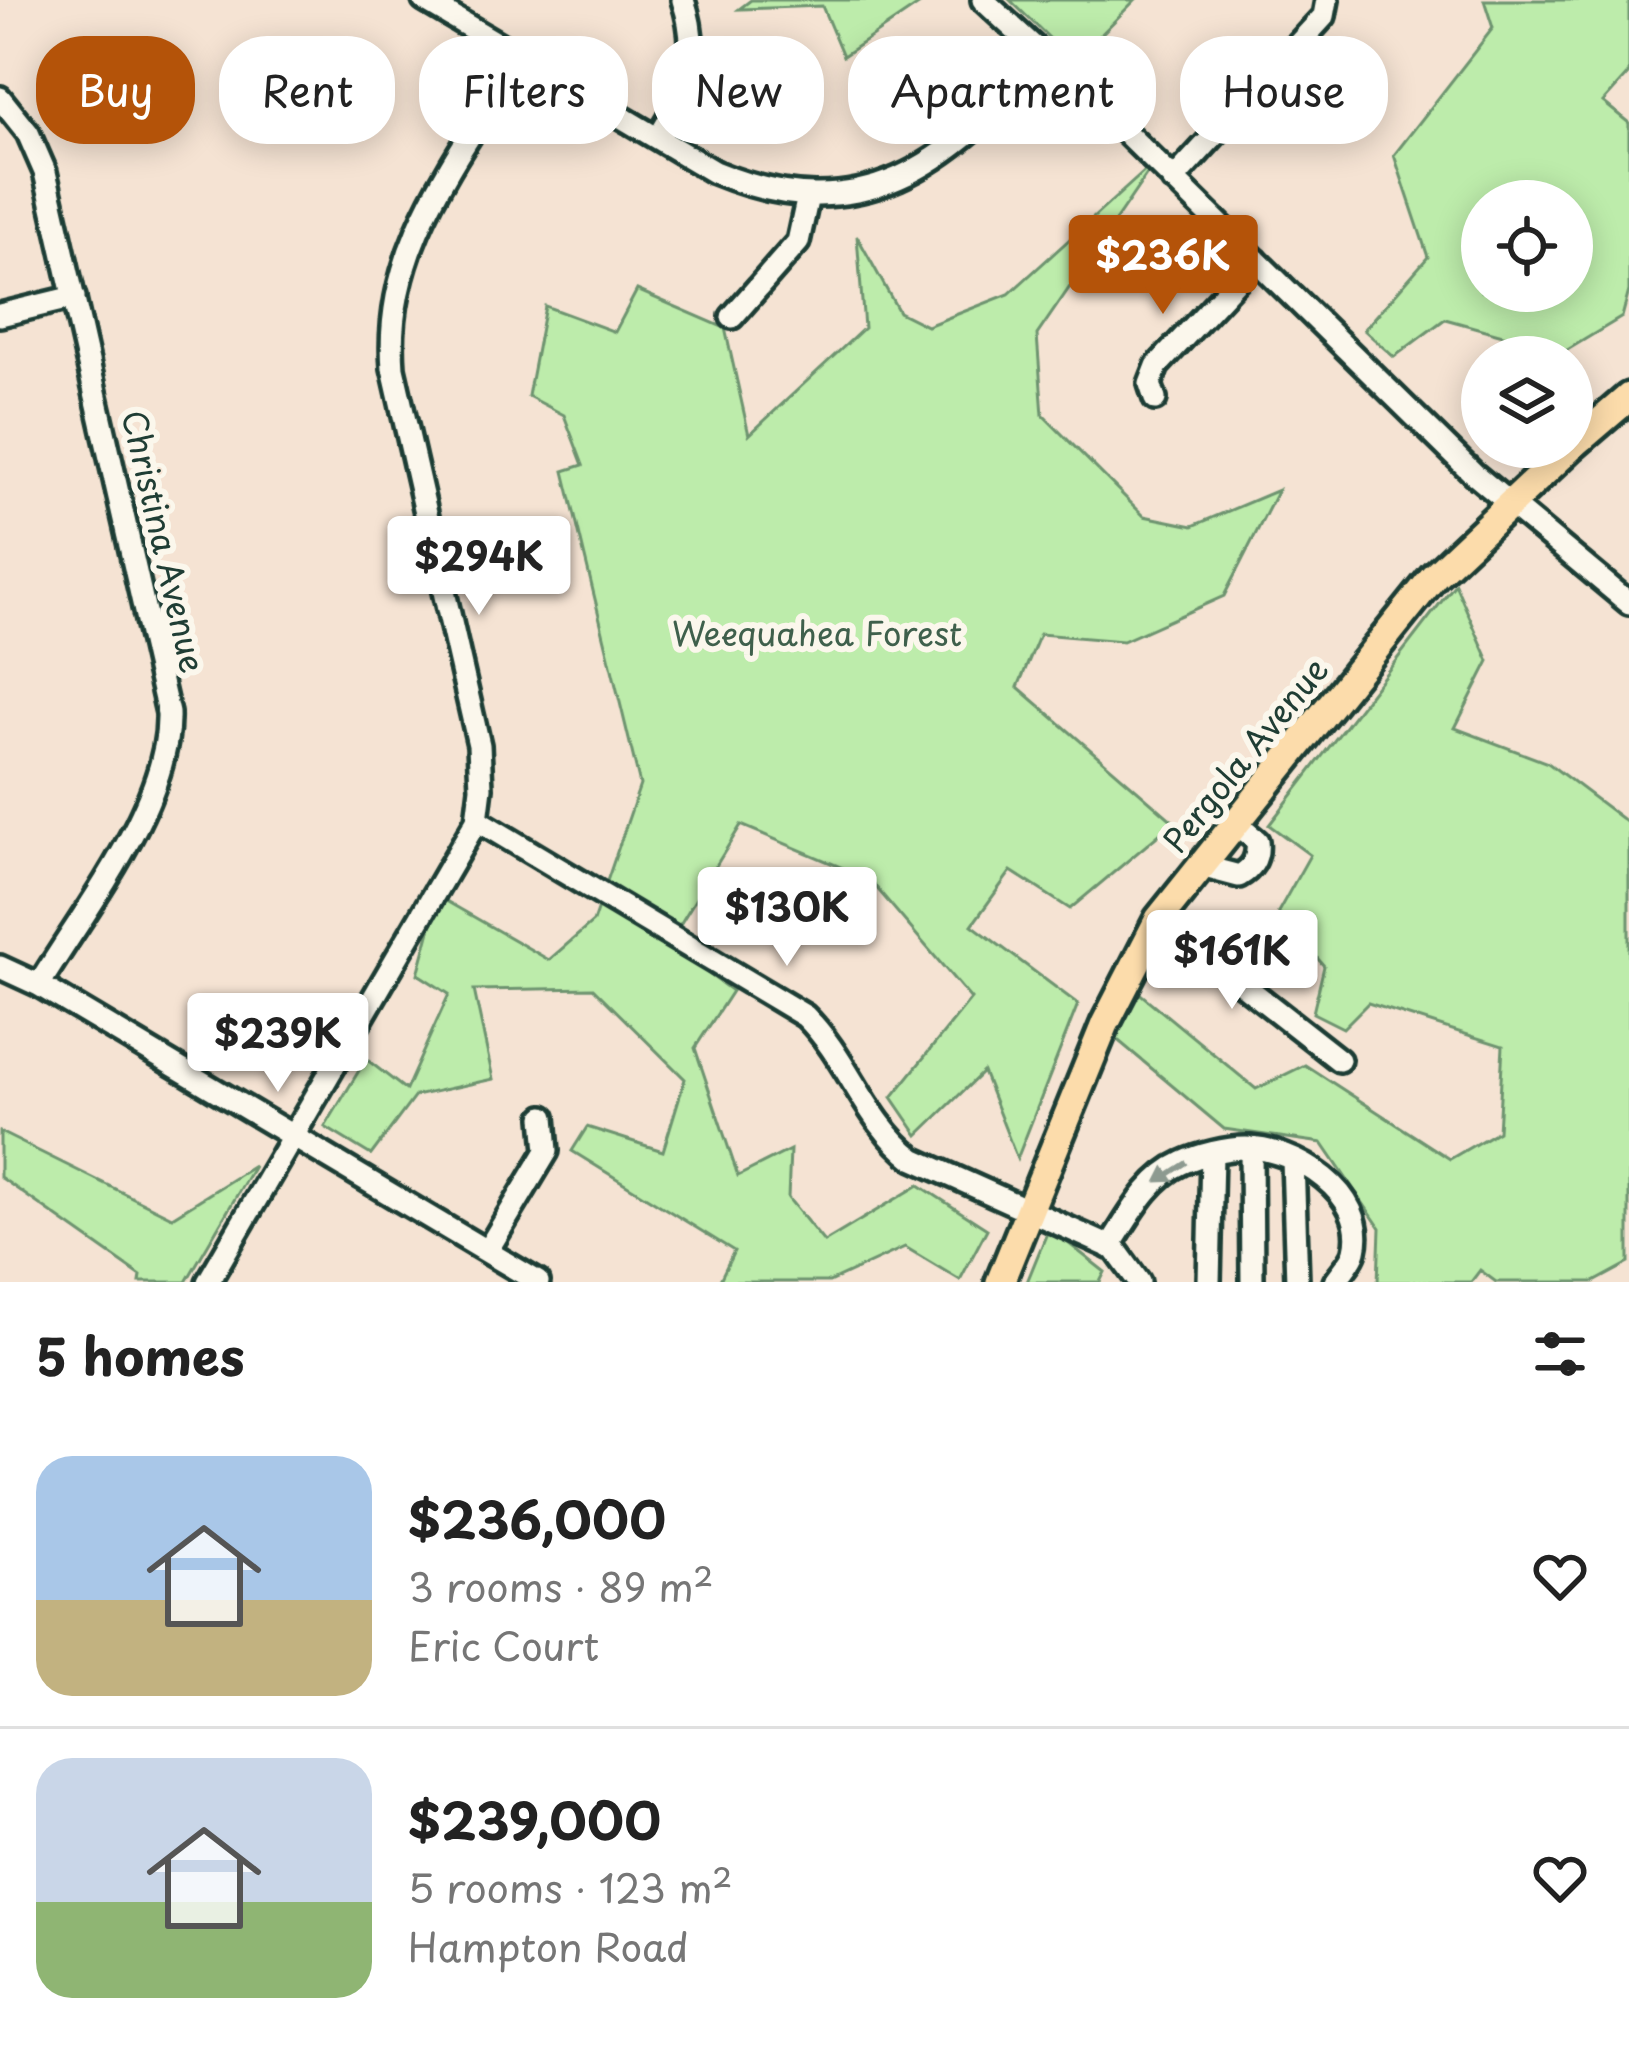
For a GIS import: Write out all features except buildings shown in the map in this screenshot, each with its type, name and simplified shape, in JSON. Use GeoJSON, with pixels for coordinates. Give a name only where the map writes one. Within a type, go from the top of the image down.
{"type":"FeatureCollection","features":[{"type":"Feature","properties":{"kind":"main road","name":"Pergola Avenue"},"geometry":{"type":"LineString","coordinates":[[1593,429],[1629,397]]}},
{"type":"Feature","properties":{"kind":"main road","name":"Pergola Avenue"},"geometry":{"type":"LineString","coordinates":[[1000,1282],[1105,1024],[1159,919],[1433,576],[1548,468]]}},
{"type":"Feature","properties":{"kind":"street"},"geometry":{"type":"LineString","coordinates":[[424,0],[488,36]]}},
{"type":"Feature","properties":{"kind":"street"},"geometry":{"type":"LineString","coordinates":[[683,0],[691,36]]}},
{"type":"Feature","properties":{"kind":"street"},"geometry":{"type":"LineString","coordinates":[[982,0],[1020,36]]}},
{"type":"Feature","properties":{"kind":"street"},"geometry":{"type":"LineString","coordinates":[[1173,180],[1324,16],[1327,0]]}},
{"type":"Feature","properties":{"kind":"street","name":"Christina Avenue"},"geometry":{"type":"LineString","coordinates":[[0,98],[37,152],[167,693],[169,730],[160,775],[147,807],[39,985]]}},
{"type":"Feature","properties":{"kind":"street"},"geometry":{"type":"LineString","coordinates":[[208,1282],[477,820],[482,788],[479,745],[393,368],[391,314],[400,270],[418,227],[467,144]]}},
{"type":"Feature","properties":{"kind":"street"},"geometry":{"type":"LineString","coordinates":[[668,144],[728,178],[808,196],[876,188],[931,164],[957,144]]}},
{"type":"Feature","properties":{"kind":"street"},"geometry":{"type":"LineString","coordinates":[[1135,144],[1508,502],[1629,603]]}},
{"type":"Feature","properties":{"kind":"street"},"geometry":{"type":"LineString","coordinates":[[731,317],[798,242],[808,196]]}},
{"type":"Feature","properties":{"kind":"street"},"geometry":{"type":"LineString","coordinates":[[1155,400],[1150,384],[1156,366],[1256,260]]}},
{"type":"Feature","properties":{"kind":"street"},"geometry":{"type":"LineString","coordinates":[[0,315],[74,297]]}},
{"type":"Feature","properties":{"kind":"street"},"geometry":{"type":"LineString","coordinates":[[477,820],[792,1007],[830,1042],[902,1150],[928,1167],[1109,1246],[1138,1282]]}},
{"type":"Feature","properties":{"kind":"street"},"geometry":{"type":"LineString","coordinates":[[1201,866],[1239,877],[1248,871],[1258,852],[1257,841],[1234,824]]}},
{"type":"Feature","properties":{"kind":"street"},"geometry":{"type":"LineString","coordinates":[[1159,919],[1339,1060]]}},
{"type":"Feature","properties":{"kind":"street"},"geometry":{"type":"LineString","coordinates":[[0,967],[39,985],[538,1282]]}},
{"type":"Feature","properties":{"kind":"street"},"geometry":{"type":"LineString","coordinates":[[487,1251],[547,1151],[544,1117]]}},
{"type":"Feature","properties":{"kind":"street"},"geometry":{"type":"LineString","coordinates":[[1109,1246],[1152,1185],[1180,1163],[1251,1148],[1293,1160],[1330,1181],[1352,1213],[1355,1251],[1335,1282]]}},
{"type":"Feature","properties":{"kind":"street"},"geometry":{"type":"LineString","coordinates":[[1251,1148],[1252,1282]]}},
{"type":"Feature","properties":{"kind":"street"},"geometry":{"type":"LineString","coordinates":[[1209,1282],[1211,1154]]}},
{"type":"Feature","properties":{"kind":"street"},"geometry":{"type":"LineString","coordinates":[[1293,1160],[1297,1282]]}},
{"type":"Feature","properties":{"kind":"green space"},"geometry":{"type":"Polygon","coordinates":[[[751,0],[926,0],[873,36],[848,36],[848,53],[843,56],[822,6],[739,9],[751,0]]]}},
{"type":"Feature","properties":{"kind":"green space"},"geometry":{"type":"Polygon","coordinates":[[[1010,0],[1135,0],[1100,36],[1047,36],[1010,0]]]}},
{"type":"Feature","properties":{"kind":"green space"},"geometry":{"type":"Polygon","coordinates":[[[1484,0],[1629,0],[1629,73],[1603,102],[1629,123],[1629,291],[1622,317],[1591,336],[1506,336],[1445,319],[1394,357],[1364,330],[1428,257],[1394,155],[1493,28],[1484,0]]]}},
{"type":"Feature","properties":{"kind":"green space","name":"Weequahea Forest"},"geometry":{"type":"Polygon","coordinates":[[[1156,161],[1037,335],[1043,415],[1144,516],[1193,526],[1278,490],[1224,596],[1123,641],[1040,634],[1018,687],[1174,822],[1070,909],[1011,871],[972,925],[1078,1004],[1017,1159],[983,1072],[918,1135],[892,1097],[971,999],[869,879],[741,825],[668,944],[732,991],[695,1048],[738,1176],[790,1150],[788,1198],[824,1242],[919,1185],[987,1229],[960,1280],[905,1247],[829,1282],[719,1282],[734,1251],[572,1151],[587,1127],[663,1151],[685,1079],[593,988],[474,990],[493,1079],[415,1096],[371,1155],[325,1127],[366,1059],[406,1090],[449,994],[418,974],[439,897],[549,960],[593,922],[640,785],[564,471],[583,465],[564,415],[528,396],[545,306],[615,332],[637,290],[725,328],[749,435],[864,328],[857,236],[899,312],[927,326],[1009,294],[1156,161]]]}},
{"type":"Feature","properties":{"kind":"green space"},"geometry":{"type":"Polygon","coordinates":[[[1455,584],[1489,661],[1455,728],[1548,763],[1629,824],[1629,1263],[1594,1282],[1496,1282],[1480,1270],[1471,1282],[1378,1282],[1380,1228],[1322,1143],[1224,1129],[1114,1037],[1137,991],[1256,1089],[1305,1065],[1450,1159],[1498,1131],[1503,1046],[1368,1003],[1343,1028],[1313,1013],[1324,966],[1278,912],[1310,855],[1269,825],[1455,584]]]}},
{"type":"Feature","properties":{"kind":"green space"},"geometry":{"type":"Polygon","coordinates":[[[0,1132],[172,1217],[254,1166],[186,1282],[140,1282],[141,1276],[0,1177],[0,1132]]]}},
{"type":"Feature","properties":{"kind":"green space"},"geometry":{"type":"Polygon","coordinates":[[[1049,1228],[1105,1272],[1100,1282],[1027,1282],[1049,1228]]]}}]}
